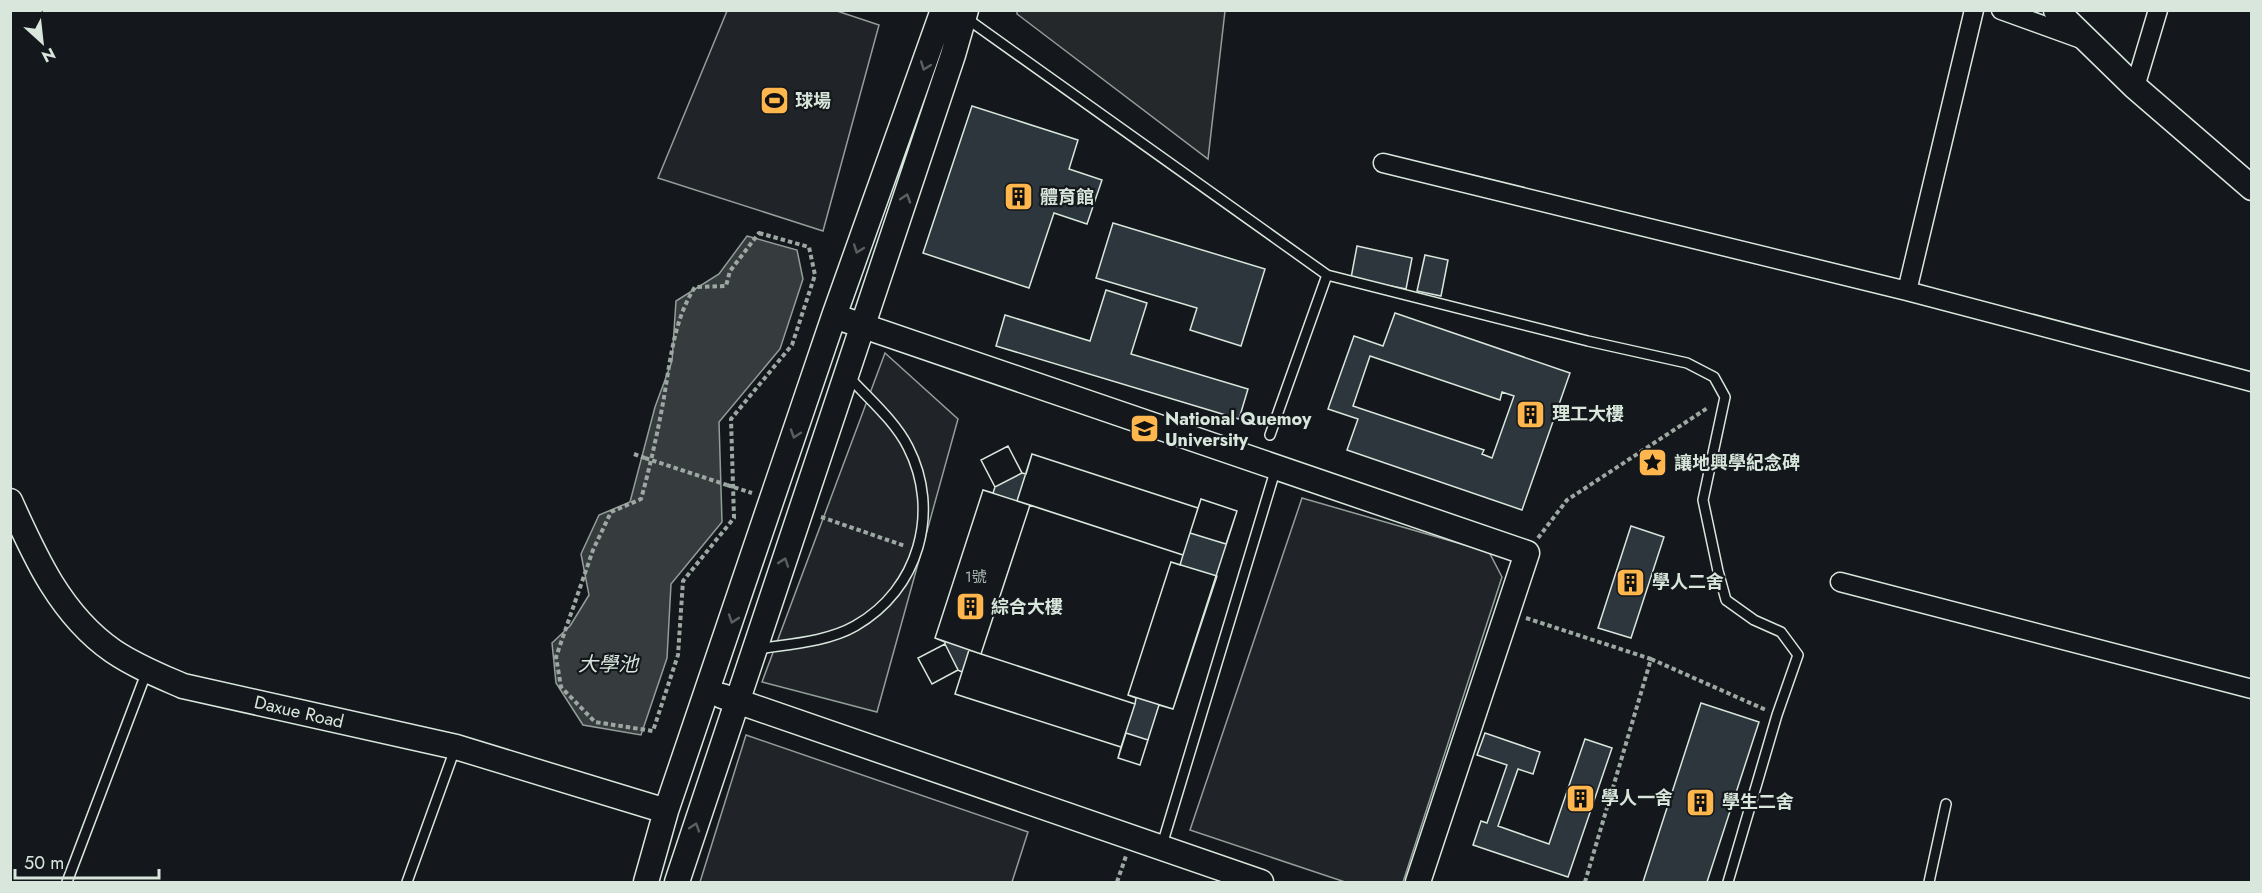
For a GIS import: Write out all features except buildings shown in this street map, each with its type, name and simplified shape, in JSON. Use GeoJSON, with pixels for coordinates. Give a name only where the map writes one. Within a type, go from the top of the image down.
{"type":"FeatureCollection","features":[{"type":"Feature","properties":{"kind":"street"},"geometry":{"type":"LineString","coordinates":[[1907,291],[1974,10]]}},
{"type":"Feature","properties":{"kind":"street"},"geometry":{"type":"LineString","coordinates":[[2001,10],[2086,41]]}},
{"type":"Feature","properties":{"kind":"street"},"geometry":{"type":"LineString","coordinates":[[2056,10],[2135,87],[2252,188]]}},
{"type":"Feature","properties":{"kind":"street"},"geometry":{"type":"LineString","coordinates":[[2135,87],[2158,10]]}},
{"type":"Feature","properties":{"kind":"street"},"geometry":{"type":"LineString","coordinates":[[646,882],[666,811],[709,691],[834,316],[958,13]]}},
{"type":"Feature","properties":{"kind":"street"},"geometry":{"type":"LineString","coordinates":[[677,882],[863,326],[958,13]]}},
{"type":"Feature","properties":{"kind":"street"},"geometry":{"type":"LineString","coordinates":[[1383,163],[1907,291],[2252,382]]}},
{"type":"Feature","properties":{"kind":"street"},"geometry":{"type":"LineString","coordinates":[[834,316],[1527,553],[1418,882]]}},
{"type":"Feature","properties":{"kind":"street","name":"Daxue Road"},"geometry":{"type":"LineString","coordinates":[[10,501],[53,588],[83,626],[113,651],[147,670],[183,686],[456,747],[666,811]]}},
{"type":"Feature","properties":{"kind":"street"},"geometry":{"type":"LineString","coordinates":[[1840,582],[2252,689]]}},
{"type":"Feature","properties":{"kind":"street"},"geometry":{"type":"LineString","coordinates":[[709,691],[1261,882]]}},
{"type":"Feature","properties":{"kind":"lane"},"geometry":{"type":"LineString","coordinates":[[958,13],[1327,275],[1588,341],[1687,363],[1714,377],[1725,397],[1703,500],[1726,600],[1754,620],[1781,632],[1798,655],[1777,715],[1728,882]]}},
{"type":"Feature","properties":{"kind":"lane"},"geometry":{"type":"LineString","coordinates":[[1270,435],[1327,275]]}},
{"type":"Feature","properties":{"kind":"lane"},"geometry":{"type":"LineString","coordinates":[[755,649],[813,640],[855,627],[890,599],[914,562],[924,523],[922,483],[908,446],[847,375]]}},
{"type":"Feature","properties":{"kind":"lane"},"geometry":{"type":"LineString","coordinates":[[1161,848],[1276,467]]}},
{"type":"Feature","properties":{"kind":"lane"},"geometry":{"type":"LineString","coordinates":[[67,882],[147,670]]}},
{"type":"Feature","properties":{"kind":"lane"},"geometry":{"type":"LineString","coordinates":[[407,882],[456,747]]}},
{"type":"Feature","properties":{"kind":"lane"},"geometry":{"type":"LineString","coordinates":[[1929,882],[1946,804]]}},
{"type":"Feature","properties":{"kind":"path"},"geometry":{"type":"LineString","coordinates":[[759,233],[809,247],[815,275],[792,345],[731,419],[734,487],[734,518],[683,581],[678,655],[653,732],[595,722],[561,687],[556,657],[593,550],[611,512],[641,499],[652,459],[671,351],[688,298],[695,286],[726,286],[730,271],[759,233]]}},
{"type":"Feature","properties":{"kind":"path"},"geometry":{"type":"LineString","coordinates":[[1527,553],[1567,500],[1725,397]]}},
{"type":"Feature","properties":{"kind":"path"},"geometry":{"type":"LineString","coordinates":[[634,454],[727,484]]}},
{"type":"Feature","properties":{"kind":"path"},"geometry":{"type":"LineString","coordinates":[[824,518],[903,545]]}},
{"type":"Feature","properties":{"kind":"path"},"geometry":{"type":"LineString","coordinates":[[1508,612],[1651,659],[1777,715]]}},
{"type":"Feature","properties":{"kind":"path"},"geometry":{"type":"LineString","coordinates":[[1585,882],[1651,659]]}},
{"type":"Feature","properties":{"kind":"path"},"geometry":{"type":"LineString","coordinates":[[1117,882],[1133,838]]}},
{"type":"Feature","properties":{"kind":"shaded area","name":"球場"},"geometry":{"type":"Polygon","coordinates":[[[727,11],[837,11],[879,25],[823,231],[658,178],[727,11]]]}},
{"type":"Feature","properties":{"kind":"shaded area"},"geometry":{"type":"Polygon","coordinates":[[[1017,11],[1225,11],[1208,159],[1017,14],[1017,11]]]}},
{"type":"Feature","properties":{"kind":"shaded area"},"geometry":{"type":"Polygon","coordinates":[[[885,353],[958,419],[877,712],[762,682],[885,353]]]}},
{"type":"Feature","properties":{"kind":"shaded area"},"geometry":{"type":"Polygon","coordinates":[[[1302,498],[1489,552],[1502,577],[1403,882],[1345,882],[1190,830],[1302,498]]]}},
{"type":"Feature","properties":{"kind":"shaded area"},"geometry":{"type":"Polygon","coordinates":[[[746,735],[1028,832],[1012,882],[700,882],[746,735]]]}},
{"type":"Feature","properties":{"kind":"water","name":"大學池"},"geometry":{"type":"Polygon","coordinates":[[[747,236],[797,250],[803,279],[780,349],[719,422],[722,522],[671,584],[667,658],[641,735],[583,725],[556,683],[552,643],[570,626],[589,595],[581,554],[599,515],[630,502],[655,407],[672,361],[676,301],[719,274],[747,236]]]}},
{"type":"Feature","properties":{"kind":"place","name":"球場"},"geometry":{"type":"Point","coordinates":[774,101]}},
{"type":"Feature","properties":{"kind":"place","name":"體育館"},"geometry":{"type":"Point","coordinates":[1019,197]}},
{"type":"Feature","properties":{"kind":"place","name":"理工大樓"},"geometry":{"type":"Point","coordinates":[1531,414]}},
{"type":"Feature","properties":{"kind":"place","name":"National Quemoy University"},"geometry":{"type":"Point","coordinates":[1144,429]}},
{"type":"Feature","properties":{"kind":"place","name":"讓地興學紀念碑"},"geometry":{"type":"Point","coordinates":[1653,463]}},
{"type":"Feature","properties":{"kind":"place","name":"學人二舍"},"geometry":{"type":"Point","coordinates":[1631,582]}},
{"type":"Feature","properties":{"kind":"place","name":"綜合大樓"},"geometry":{"type":"Point","coordinates":[970,607]}},
{"type":"Feature","properties":{"kind":"place","name":"學人一舍"},"geometry":{"type":"Point","coordinates":[1580,798]}},
{"type":"Feature","properties":{"kind":"place","name":"學生二舍"},"geometry":{"type":"Point","coordinates":[1701,802]}}]}
